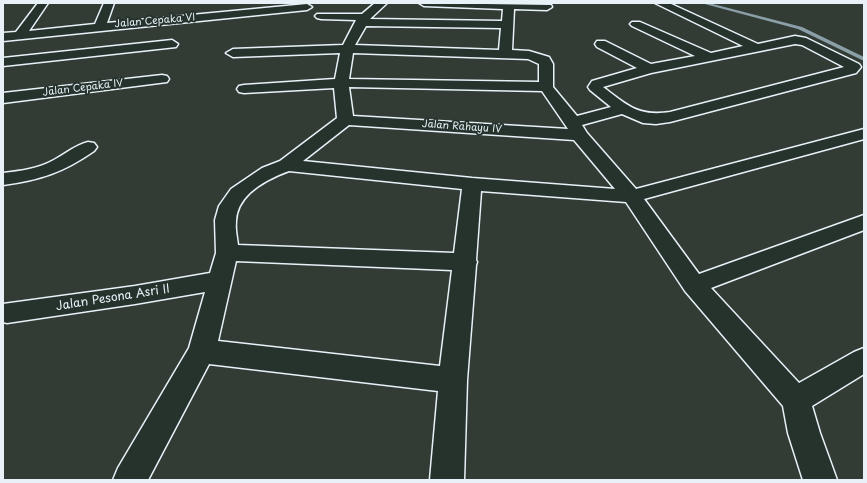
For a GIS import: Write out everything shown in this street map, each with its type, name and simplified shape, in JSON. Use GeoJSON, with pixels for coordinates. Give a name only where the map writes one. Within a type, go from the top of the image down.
{"type":"FeatureCollection","features":[{"type":"Feature","properties":{"kind":"street"},"geometry":{"type":"LineString","coordinates":[[20,35],[43,3]]}},
{"type":"Feature","properties":{"kind":"street"},"geometry":{"type":"LineString","coordinates":[[100,26],[109,3]]}},
{"type":"Feature","properties":{"kind":"street"},"geometry":{"type":"LineString","coordinates":[[130,480],[202,351],[227,253],[225,220],[229,206],[238,193],[246,186],[269,172],[286,165],[345,120],[341,83],[347,49],[363,19],[382,3]]}},
{"type":"Feature","properties":{"kind":"street"},"geometry":{"type":"LineString","coordinates":[[424,3],[507,12]]}},
{"type":"Feature","properties":{"kind":"street"},"geometry":{"type":"LineString","coordinates":[[660,3],[755,47]]}},
{"type":"Feature","properties":{"kind":"street","name":"Jalan Cepaka VI"},"geometry":{"type":"LineString","coordinates":[[3,37],[187,14],[262,7],[307,7]]}},
{"type":"Feature","properties":{"kind":"street"},"geometry":{"type":"LineString","coordinates":[[321,16],[363,19],[507,12],[548,7]]}},
{"type":"Feature","properties":{"kind":"street"},"geometry":{"type":"LineString","coordinates":[[505,54],[507,12]]}},
{"type":"Feature","properties":{"kind":"street"},"geometry":{"type":"LineString","coordinates":[[636,24],[709,57]]}},
{"type":"Feature","properties":{"kind":"street"},"geometry":{"type":"LineString","coordinates":[[795,40],[803,41],[852,65],[854,69],[670,117],[656,119],[643,118],[623,109],[595,86],[597,84],[650,69],[709,57],[795,40]]}},
{"type":"Feature","properties":{"kind":"street"},"geometry":{"type":"LineString","coordinates":[[3,62],[172,44]]}},
{"type":"Feature","properties":{"kind":"street"},"geometry":{"type":"LineString","coordinates":[[601,44],[650,69]]}},
{"type":"Feature","properties":{"kind":"street"},"geometry":{"type":"LineString","coordinates":[[233,53],[347,49],[529,55],[544,60],[546,64],[546,87],[576,129],[632,196],[694,285],[796,400],[804,433],[820,480]]}},
{"type":"Feature","properties":{"kind":"street","name":"Jalan Cepaka IV"},"geometry":{"type":"LineString","coordinates":[[3,98],[162,79]]}},
{"type":"Feature","properties":{"kind":"street"},"geometry":{"type":"LineString","coordinates":[[244,89],[341,83],[546,87]]}},
{"type":"Feature","properties":{"kind":"street","name":"Jalan Rahayu IV"},"geometry":{"type":"LineString","coordinates":[[345,120],[576,129],[623,109]]}},
{"type":"Feature","properties":{"kind":"street"},"geometry":{"type":"LineString","coordinates":[[286,165],[472,184],[632,196],[864,134]]}},
{"type":"Feature","properties":{"kind":"street"},"geometry":{"type":"LineString","coordinates":[[3,179],[45,172],[69,160],[88,147]]}},
{"type":"Feature","properties":{"kind":"street"},"geometry":{"type":"LineString","coordinates":[[447,480],[453,380],[466,262],[472,184]]}},
{"type":"Feature","properties":{"kind":"street"},"geometry":{"type":"LineString","coordinates":[[694,285],[864,222]]}},
{"type":"Feature","properties":{"kind":"street"},"geometry":{"type":"LineString","coordinates":[[227,253],[466,262]]}},
{"type":"Feature","properties":{"kind":"street","name":"Jalan Pesona Asri II"},"geometry":{"type":"LineString","coordinates":[[7,313],[135,295],[219,280]]}},
{"type":"Feature","properties":{"kind":"street"},"geometry":{"type":"LineString","coordinates":[[202,351],[453,380]]}},
{"type":"Feature","properties":{"kind":"street"},"geometry":{"type":"LineString","coordinates":[[796,400],[864,360]]}},
{"type":"Feature","properties":{"kind":"waterway"},"geometry":{"type":"LineString","coordinates":[[703,3],[800,28],[864,59]]}}]}
